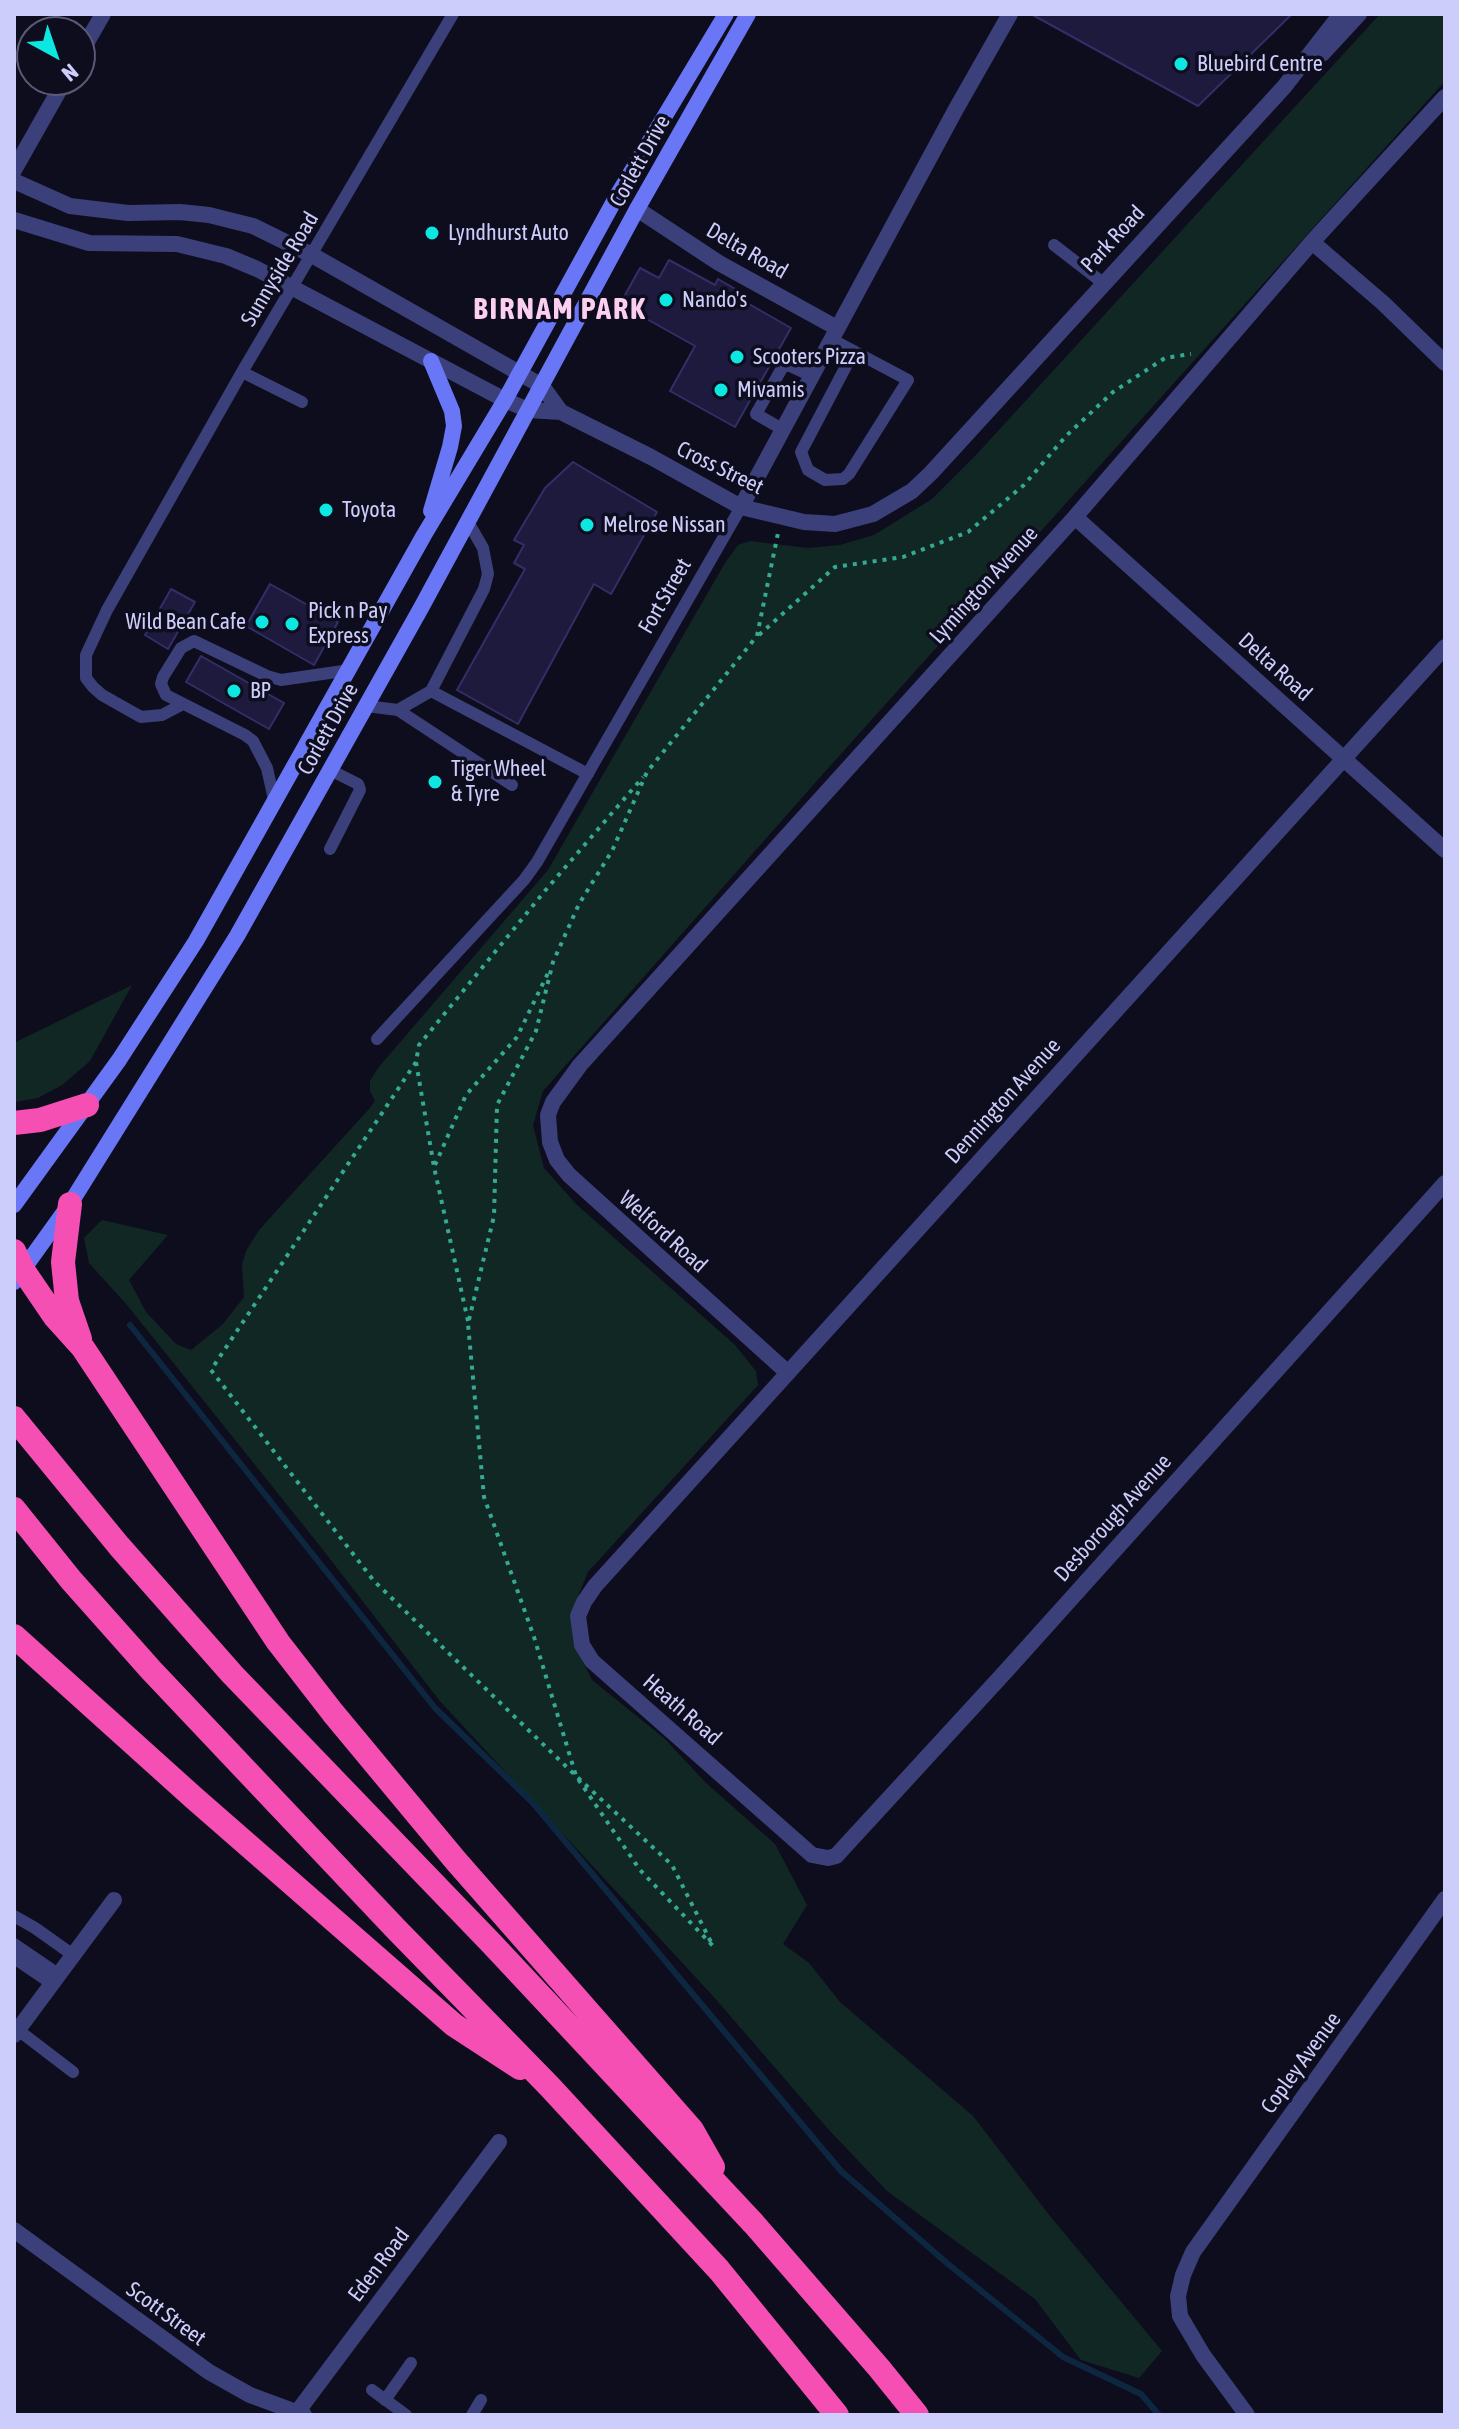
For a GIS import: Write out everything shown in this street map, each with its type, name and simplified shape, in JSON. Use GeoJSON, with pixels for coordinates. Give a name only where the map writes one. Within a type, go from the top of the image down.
{"type":"FeatureCollection","features":[{"type":"Feature","properties":{"kind":"highway"},"geometry":{"type":"LineString","coordinates":[[14,1123],[40,1120],[87,1105]]}},
{"type":"Feature","properties":{"kind":"highway"},"geometry":{"type":"LineString","coordinates":[[70,1204],[64,1275],[71,1318],[83,1348]]}},
{"type":"Feature","properties":{"kind":"highway"},"geometry":{"type":"LineString","coordinates":[[17,1267],[83,1348],[278,1642],[456,1861],[692,2130],[705,2149],[724,2191]]}},
{"type":"Feature","properties":{"kind":"highway"},"geometry":{"type":"LineString","coordinates":[[14,1418],[119,1546],[232,1674],[724,2191],[790,2263],[917,2415]]}},
{"type":"Feature","properties":{"kind":"highway"},"geometry":{"type":"LineString","coordinates":[[14,1509],[71,1580],[151,1670],[550,2087],[719,2270],[837,2415]]}},
{"type":"Feature","properties":{"kind":"highway"},"geometry":{"type":"LineString","coordinates":[[14,1636],[454,2025],[550,2087]]}},
{"type":"Feature","properties":{"kind":"main road","name":"Corlett Drive"},"geometry":{"type":"LineString","coordinates":[[14,1205],[160,1000],[275,804],[424,535],[505,400],[618,194],[726,14]]}},
{"type":"Feature","properties":{"kind":"main road","name":"Corlett Drive"},"geometry":{"type":"LineString","coordinates":[[17,1267],[70,1204],[237,936],[468,522],[637,209],[748,14]]}},
{"type":"Feature","properties":{"kind":"main road"},"geometry":{"type":"LineString","coordinates":[[424,535],[454,426],[452,411],[431,361]]}},
{"type":"Feature","properties":{"kind":"street","name":"Fort Street"},"geometry":{"type":"LineString","coordinates":[[741,507],[1010,14]]}},
{"type":"Feature","properties":{"kind":"street","name":"Park Road"},"geometry":{"type":"LineString","coordinates":[[1325,43],[1341,14]]}},
{"type":"Feature","properties":{"kind":"street","name":"Park Road"},"geometry":{"type":"LineString","coordinates":[[977,422],[1325,43],[1359,14]]}},
{"type":"Feature","properties":{"kind":"street"},"geometry":{"type":"LineString","coordinates":[[14,170],[56,96]]}},
{"type":"Feature","properties":{"kind":"street","name":"Lymington Avenue"},"geometry":{"type":"LineString","coordinates":[[553,1102],[580,1065],[1075,517],[1312,242],[1445,97]]}},
{"type":"Feature","properties":{"kind":"street","name":"Cross Street"},"geometry":{"type":"LineString","coordinates":[[14,181],[79,207],[128,213],[180,212],[230,218],[253,226],[312,255],[542,386],[561,412]]}},
{"type":"Feature","properties":{"kind":"street","name":"Delta Road"},"geometry":{"type":"LineString","coordinates":[[637,209],[834,333]]}},
{"type":"Feature","properties":{"kind":"street","name":"Cross Street"},"geometry":{"type":"LineString","coordinates":[[14,220],[89,243],[161,243],[201,249],[240,261],[505,400],[528,410],[561,412],[741,507],[781,518],[835,524],[873,514],[912,491],[977,422]]}},
{"type":"Feature","properties":{"kind":"street"},"geometry":{"type":"LineString","coordinates":[[1312,242],[1383,303],[1445,363]]}},
{"type":"Feature","properties":{"kind":"street","name":"Delta Road"},"geometry":{"type":"LineString","coordinates":[[1075,517],[1445,850]]}},
{"type":"Feature","properties":{"kind":"street","name":"Dennington Avenue"},"geometry":{"type":"LineString","coordinates":[[595,1586],[1445,647]]}},
{"type":"Feature","properties":{"kind":"street","name":"Welford Road"},"geometry":{"type":"LineString","coordinates":[[553,1102],[548,1115],[550,1142],[557,1160],[569,1175],[788,1373]]}},
{"type":"Feature","properties":{"kind":"street","name":"Desborough Avenue"},"geometry":{"type":"LineString","coordinates":[[804,1848],[812,1855],[828,1858],[845,1848],[1445,1183]]}},
{"type":"Feature","properties":{"kind":"street","name":"Heath Road"},"geometry":{"type":"LineString","coordinates":[[595,1586],[578,1616],[582,1645],[592,1661],[804,1848]]}},
{"type":"Feature","properties":{"kind":"street","name":"Copley Avenue"},"geometry":{"type":"LineString","coordinates":[[1247,2415],[1203,2355],[1180,2316],[1178,2296],[1193,2252],[1445,1899]]}},
{"type":"Feature","properties":{"kind":"street"},"geometry":{"type":"LineString","coordinates":[[16,2032],[114,1900]]}},
{"type":"Feature","properties":{"kind":"street","name":"Eden Road"},"geometry":{"type":"LineString","coordinates":[[299,2414],[499,2142]]}},
{"type":"Feature","properties":{"kind":"street","name":"Scott Street"},"geometry":{"type":"LineString","coordinates":[[14,2230],[209,2372],[250,2395],[299,2414]]}},
{"type":"Feature","properties":{"kind":"lane","name":"Sunnyside Road"},"geometry":{"type":"LineString","coordinates":[[183,704],[162,715],[141,717],[102,695],[86,678],[86,655],[98,627],[290,288],[453,14]]}},
{"type":"Feature","properties":{"kind":"lane"},"geometry":{"type":"LineString","coordinates":[[1054,245],[1103,283]]}},
{"type":"Feature","properties":{"kind":"lane"},"geometry":{"type":"LineString","coordinates":[[834,333],[854,351],[908,380],[849,474],[835,481],[825,480],[808,470],[801,452],[854,351]]}},
{"type":"Feature","properties":{"kind":"lane"},"geometry":{"type":"LineString","coordinates":[[782,429],[756,414],[782,368],[788,365],[812,376]]}},
{"type":"Feature","properties":{"kind":"lane"},"geometry":{"type":"LineString","coordinates":[[242,372],[302,402]]}},
{"type":"Feature","properties":{"kind":"lane","name":"Fort Street"},"geometry":{"type":"LineString","coordinates":[[377,1039],[524,880],[741,507]]}},
{"type":"Feature","properties":{"kind":"lane"},"geometry":{"type":"LineString","coordinates":[[398,710],[431,691],[484,589],[488,574],[483,548],[468,522]]}},
{"type":"Feature","properties":{"kind":"lane"},"geometry":{"type":"LineString","coordinates":[[275,804],[267,768],[253,741],[166,695],[161,684],[181,648],[194,641],[281,680],[350,670]]}},
{"type":"Feature","properties":{"kind":"lane"},"geometry":{"type":"LineString","coordinates":[[431,691],[588,774]]}},
{"type":"Feature","properties":{"kind":"lane"},"geometry":{"type":"LineString","coordinates":[[366,706],[398,710],[512,785]]}},
{"type":"Feature","properties":{"kind":"lane"},"geometry":{"type":"LineString","coordinates":[[330,770],[358,784],[360,790],[330,849]]}},
{"type":"Feature","properties":{"kind":"lane"},"geometry":{"type":"LineString","coordinates":[[14,1916],[73,1955]]}},
{"type":"Feature","properties":{"kind":"lane"},"geometry":{"type":"LineString","coordinates":[[14,1944],[54,1978]]}},
{"type":"Feature","properties":{"kind":"lane"},"geometry":{"type":"LineString","coordinates":[[14,1958],[54,1978]]}},
{"type":"Feature","properties":{"kind":"lane"},"geometry":{"type":"LineString","coordinates":[[16,2032],[73,2072]]}},
{"type":"Feature","properties":{"kind":"lane"},"geometry":{"type":"LineString","coordinates":[[385,2400],[411,2363]]}},
{"type":"Feature","properties":{"kind":"lane"},"geometry":{"type":"LineString","coordinates":[[372,2390],[406,2415]]}},
{"type":"Feature","properties":{"kind":"lane"},"geometry":{"type":"LineString","coordinates":[[472,2415],[481,2400]]}},
{"type":"Feature","properties":{"kind":"path"},"geometry":{"type":"LineString","coordinates":[[416,1062],[211,1370],[374,1581],[576,1776],[672,1865],[713,1946],[640,1870],[576,1776],[534,1637],[484,1497],[468,1324],[434,1167],[416,1062],[419,1045],[757,636],[835,567],[903,557],[968,532],[1024,485],[1066,436],[1113,392],[1165,358],[1184,353],[1213,357]]}},
{"type":"Feature","properties":{"kind":"path"},"geometry":{"type":"LineString","coordinates":[[757,636],[781,518]]}},
{"type":"Feature","properties":{"kind":"path"},"geometry":{"type":"LineString","coordinates":[[434,1167],[466,1095],[517,1037],[579,904],[612,851],[647,772]]}},
{"type":"Feature","properties":{"kind":"path"},"geometry":{"type":"LineString","coordinates":[[468,1324],[494,1216],[497,1105],[536,1031],[553,962]]}},
{"type":"Feature","properties":{"kind":"green space"},"geometry":{"type":"Polygon","coordinates":[[[1380,14],[1445,14],[1445,81],[543,1091],[533,1125],[544,1168],[576,1204],[735,1345],[756,1371],[758,1385],[588,1572],[570,1615],[577,1649],[592,1680],[664,1738],[705,1782],[775,1844],[807,1905],[783,1944],[809,1963],[840,2002],[973,2116],[1050,2216],[1162,2351],[1139,2378],[1081,2360],[1035,2299],[887,2191],[829,2130],[713,1996],[439,1700],[127,1305],[89,1263],[84,1238],[102,1220],[168,1235],[129,1280],[146,1312],[176,1344],[191,1350],[223,1324],[244,1297],[242,1265],[246,1251],[259,1230],[369,1109],[375,1101],[370,1091],[370,1081],[378,1068],[548,870],[738,545],[750,541],[808,548],[840,545],[874,535],[932,499],[976,455],[1380,14]]]}},
{"type":"Feature","properties":{"kind":"green space"},"geometry":{"type":"Polygon","coordinates":[[[132,985],[90,1061],[62,1085],[38,1098],[14,1102],[14,1043],[132,985]]]}},
{"type":"Feature","properties":{"kind":"building","name":"Bluebird Centre"},"geometry":{"type":"Polygon","coordinates":[[[1031,14],[1292,14],[1198,106],[1031,14]]]}},
{"type":"Feature","properties":{"kind":"building"},"geometry":{"type":"Polygon","coordinates":[[[669,260],[715,285],[718,279],[746,295],[742,300],[791,328],[735,427],[670,391],[695,346],[620,304],[640,268],[659,278],[669,260]]]}},
{"type":"Feature","properties":{"kind":"building"},"geometry":{"type":"Polygon","coordinates":[[[573,462],[657,512],[611,594],[594,584],[518,724],[457,690],[525,569],[514,563],[524,545],[514,540],[545,488],[573,462]]]}},
{"type":"Feature","properties":{"kind":"building","name":"Pick n Pay Express"},"geometry":{"type":"Polygon","coordinates":[[[270,584],[338,622],[314,665],[246,626],[270,584]]]}},
{"type":"Feature","properties":{"kind":"building"},"geometry":{"type":"Polygon","coordinates":[[[171,589],[195,602],[168,649],[145,635],[171,589]]]}},
{"type":"Feature","properties":{"kind":"building"},"geometry":{"type":"Polygon","coordinates":[[[201,656],[284,703],[269,729],[186,682],[201,656]]]}},
{"type":"Feature","properties":{"kind":"waterway"},"geometry":{"type":"LineString","coordinates":[[130,1325],[435,1708],[533,1803],[841,2171],[948,2264],[1063,2357],[1141,2394],[1159,2415]]}},
{"type":"Feature","properties":{"kind":"place","name":"Bluebird Centre"},"geometry":{"type":"Point","coordinates":[1181,64]}},
{"type":"Feature","properties":{"kind":"place","name":"Lyndhurst Auto"},"geometry":{"type":"Point","coordinates":[432,233]}},
{"type":"Feature","properties":{"kind":"place","name":"Nando's"},"geometry":{"type":"Point","coordinates":[666,300]}},
{"type":"Feature","properties":{"kind":"place","name":"Scooters Pizza"},"geometry":{"type":"Point","coordinates":[737,357]}},
{"type":"Feature","properties":{"kind":"place","name":"Mivamis"},"geometry":{"type":"Point","coordinates":[721,390]}},
{"type":"Feature","properties":{"kind":"place","name":"Toyota"},"geometry":{"type":"Point","coordinates":[326,510]}},
{"type":"Feature","properties":{"kind":"place","name":"Melrose Nissan"},"geometry":{"type":"Point","coordinates":[587,525]}},
{"type":"Feature","properties":{"kind":"place","name":"Wild Bean Cafe"},"geometry":{"type":"Point","coordinates":[262,622]}},
{"type":"Feature","properties":{"kind":"place","name":"Pick n Pay Express"},"geometry":{"type":"Point","coordinates":[292,624]}},
{"type":"Feature","properties":{"kind":"place","name":"BP"},"geometry":{"type":"Point","coordinates":[234,691]}},
{"type":"Feature","properties":{"kind":"place","name":"Tiger Wheel & Tyre"},"geometry":{"type":"Point","coordinates":[435,782]}},
{"type":"Feature","properties":{"kind":"district","name":"BIRNAM PARK"},"geometry":{"type":"Point","coordinates":[560,310]}}]}
